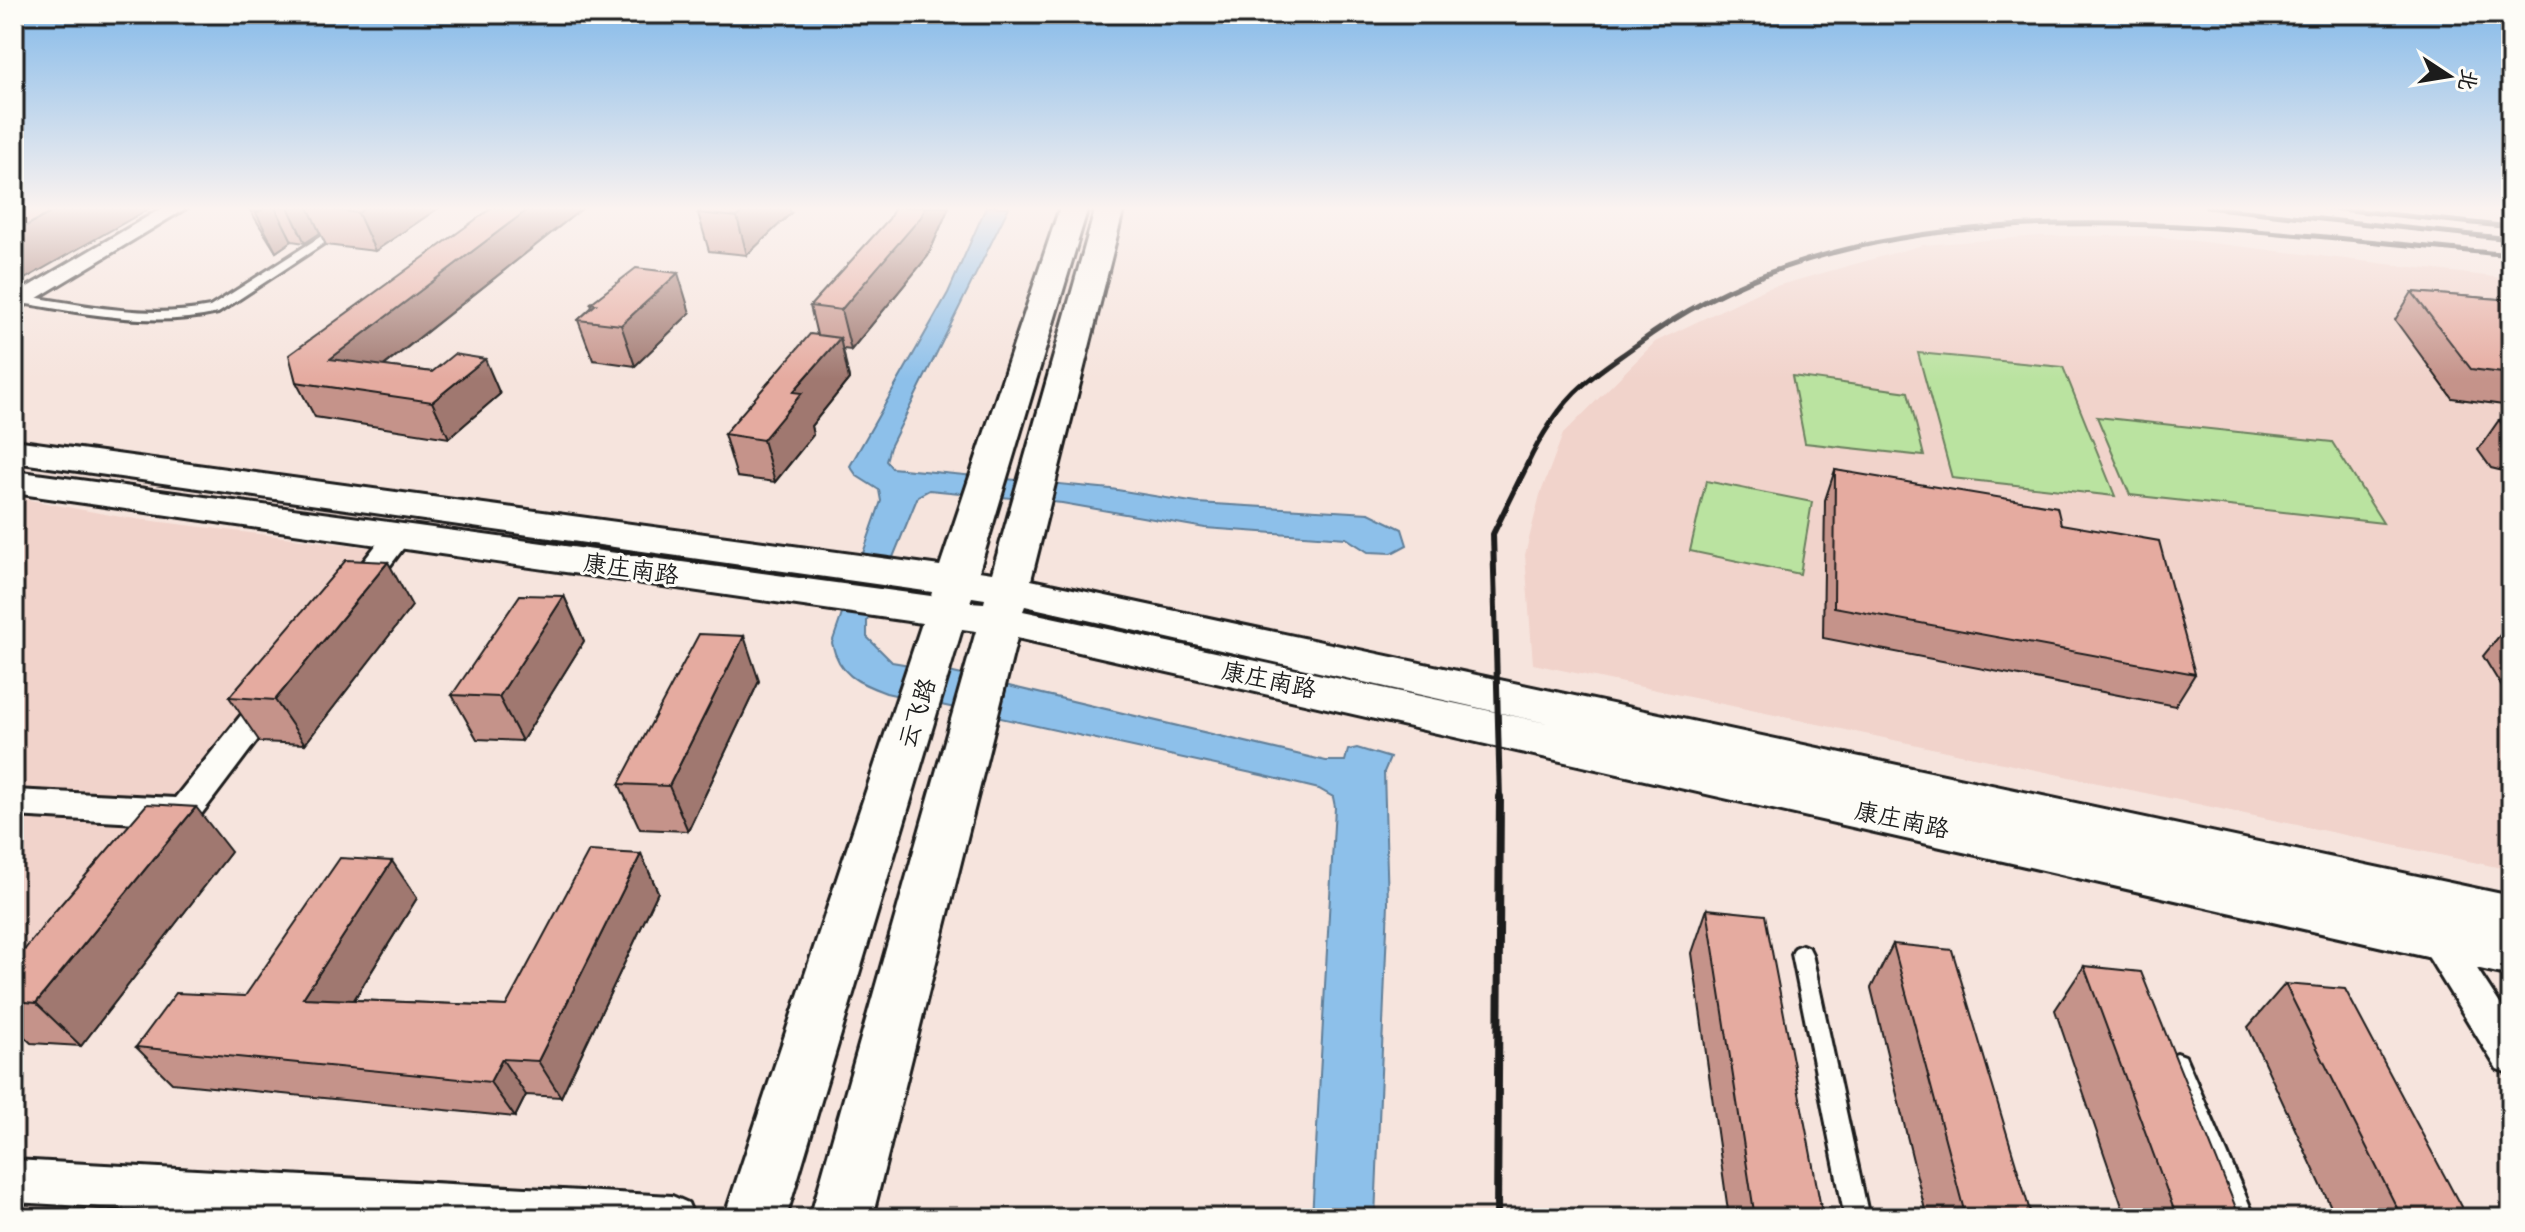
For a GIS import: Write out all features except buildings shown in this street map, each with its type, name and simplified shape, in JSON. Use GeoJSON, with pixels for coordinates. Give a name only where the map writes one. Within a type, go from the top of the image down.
{"type":"FeatureCollection","features":[{"type":"Feature","properties":{"kind":"main road","name":"云飞路"},"geometry":{"type":"LineString","coordinates":[[755,1218],[922,697],[1056,264]]}},
{"type":"Feature","properties":{"kind":"main road"},"geometry":{"type":"LineString","coordinates":[[841,1218],[1095,264]]}},
{"type":"Feature","properties":{"kind":"main road"},"geometry":{"type":"LineString","coordinates":[[14,451],[864,585]]}},
{"type":"Feature","properties":{"kind":"main road","name":"康庄南路"},"geometry":{"type":"LineString","coordinates":[[14,482],[398,536],[864,585],[1005,605],[2511,918]]}},
{"type":"Feature","properties":{"kind":"main road","name":"康庄南路"},"geometry":{"type":"LineString","coordinates":[[1005,605],[2511,953]]}},
{"type":"Feature","properties":{"kind":"street"},"geometry":{"type":"LineString","coordinates":[[16,301],[79,264]]}},
{"type":"Feature","properties":{"kind":"street"},"geometry":{"type":"LineString","coordinates":[[330,624],[398,536]]}},
{"type":"Feature","properties":{"kind":"street"},"geometry":{"type":"LineString","coordinates":[[146,861],[291,674]]}},
{"type":"Feature","properties":{"kind":"street"},"geometry":{"type":"LineString","coordinates":[[14,803],[184,812]]}},
{"type":"Feature","properties":{"kind":"street"},"geometry":{"type":"LineString","coordinates":[[2410,897],[2511,1056]]}},
{"type":"Feature","properties":{"kind":"street"},"geometry":{"type":"LineString","coordinates":[[14,1181],[672,1218]]}},
{"type":"Feature","properties":{"kind":"lane"},"geometry":{"type":"LineString","coordinates":[[16,301],[156,318],[186,317],[214,310],[285,264]]}},
{"type":"Feature","properties":{"kind":"lane"},"geometry":{"type":"LineString","coordinates":[[1802,954],[1857,1218]]}},
{"type":"Feature","properties":{"kind":"lane"},"geometry":{"type":"LineString","coordinates":[[2170,1046],[2243,1218]]}},
{"type":"Feature","properties":{"kind":"shaded area"},"geometry":{"type":"Polygon","coordinates":[[[1853,264],[2391,264],[2511,279],[2511,870],[1533,664],[1525,555],[1540,495],[1563,434],[1655,342],[1765,289],[1853,264]]]}},
{"type":"Feature","properties":{"kind":"shaded area"},"geometry":{"type":"Polygon","coordinates":[[[14,497],[121,517],[398,551],[14,1045],[14,497]]]}},
{"type":"Feature","properties":{"kind":"green space"},"geometry":{"type":"Polygon","coordinates":[[[1918,353],[2063,367],[2115,496],[1952,478],[1918,353]]]}},
{"type":"Feature","properties":{"kind":"green space"},"geometry":{"type":"Polygon","coordinates":[[[1792,376],[1908,392],[1924,456],[1805,443],[1792,376]]]}},
{"type":"Feature","properties":{"kind":"green space"},"geometry":{"type":"Polygon","coordinates":[[[2097,417],[2332,442],[2383,523],[2130,495],[2097,417]]]}},
{"type":"Feature","properties":{"kind":"green space"},"geometry":{"type":"Polygon","coordinates":[[[1706,481],[1812,502],[1800,574],[1690,551],[1706,481]]]}},
{"type":"Feature","properties":{"kind":"water"},"geometry":{"type":"Polygon","coordinates":[[[961,264],[980,264],[890,447],[886,461],[892,468],[1111,489],[1197,503],[1369,513],[1402,529],[1407,545],[1392,553],[1368,552],[1346,538],[1205,528],[1062,503],[929,490],[918,496],[867,621],[867,637],[892,662],[945,671],[1326,761],[1345,761],[1348,750],[1357,748],[1390,758],[1384,772],[1388,903],[1375,1218],[1312,1218],[1335,807],[1333,797],[1319,789],[1261,775],[886,693],[851,676],[839,663],[832,643],[881,501],[879,490],[857,476],[850,466],[948,293],[961,264]]]}},
{"type":"Feature","properties":{"kind":"railway"},"geometry":{"type":"LineString","coordinates":[[1527,465],[1551,423],[1594,375],[1635,346],[1730,289],[1798,264]]}},
{"type":"Feature","properties":{"kind":"railway"},"geometry":{"type":"LineString","coordinates":[[1500,799],[1493,534],[1527,465]]}},
{"type":"Feature","properties":{"kind":"railway"},"geometry":{"type":"LineString","coordinates":[[1497,1218],[1500,799]]}}]}
